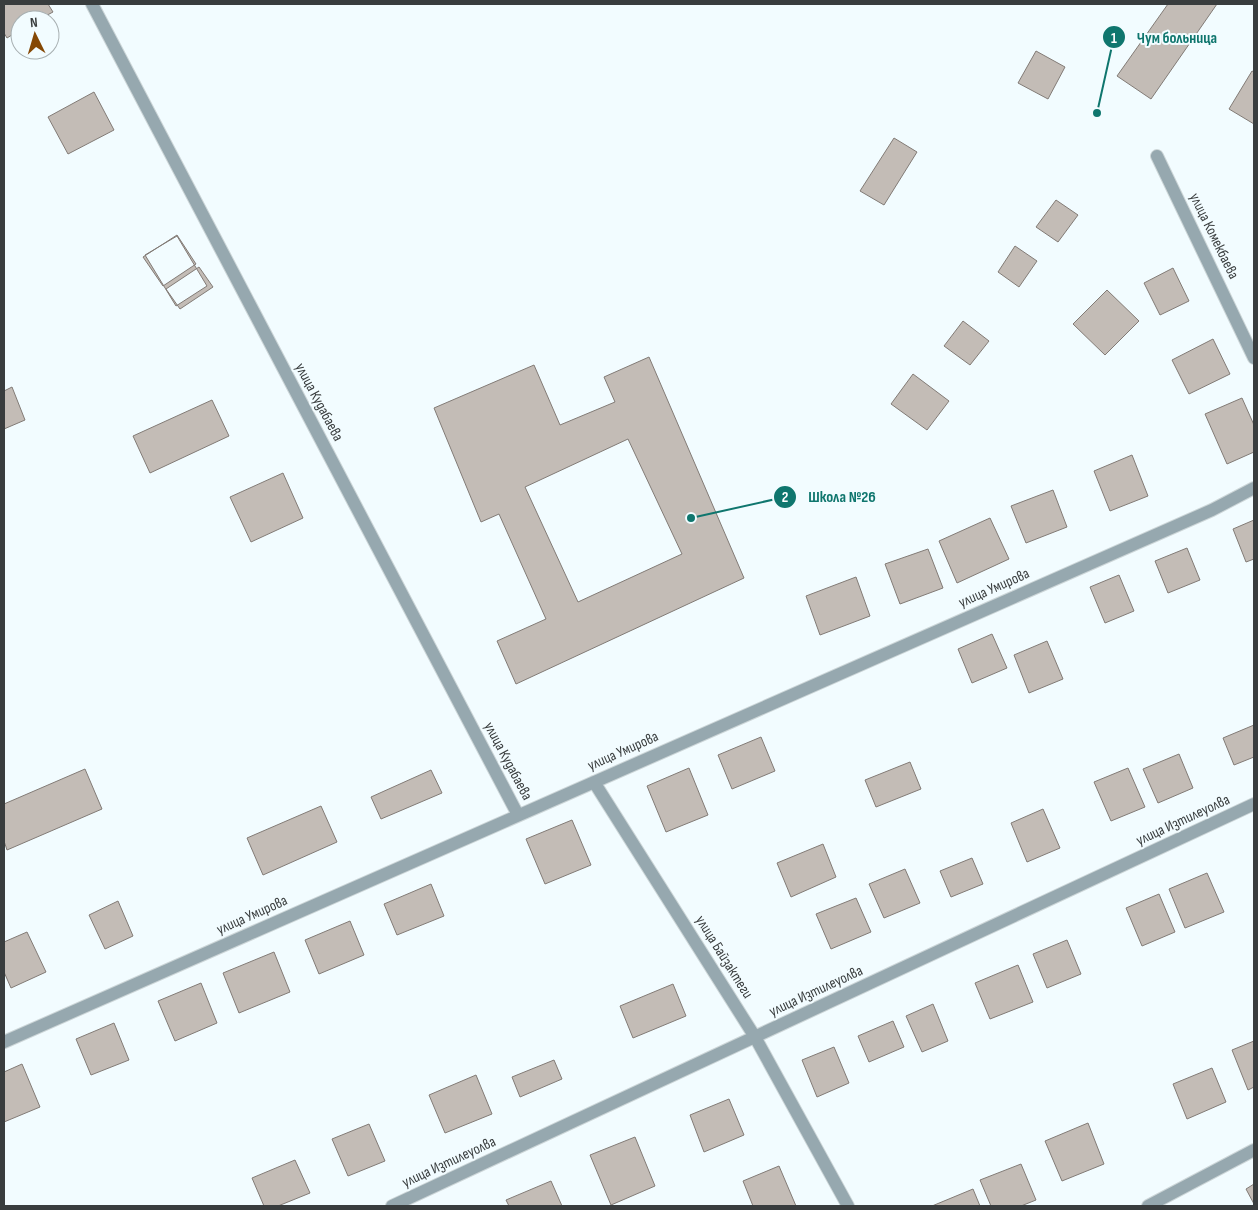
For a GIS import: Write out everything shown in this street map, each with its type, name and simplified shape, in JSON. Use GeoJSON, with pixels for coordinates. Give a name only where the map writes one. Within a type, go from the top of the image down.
{"type":"FeatureCollection","features":[{"type":"Feature","properties":{"kind":"street","name":"улица Кудабаева"},"geometry":{"type":"LineString","coordinates":[[92,4],[518,815]]}},
{"type":"Feature","properties":{"kind":"street","name":"улица Комекбаева"},"geometry":{"type":"LineString","coordinates":[[1157,156],[1254,358]]}},
{"type":"Feature","properties":{"kind":"street","name":"улица Умирова"},"geometry":{"type":"LineString","coordinates":[[4,1042],[1212,510],[1254,488]]}},
{"type":"Feature","properties":{"kind":"street","name":"улица Байзактеги"},"geometry":{"type":"LineString","coordinates":[[594,782],[755,1037],[848,1206]]}},
{"type":"Feature","properties":{"kind":"street","name":"улица Изтилеуолва"},"geometry":{"type":"LineString","coordinates":[[392,1206],[1254,804]]}},
{"type":"Feature","properties":{"kind":"street"},"geometry":{"type":"LineString","coordinates":[[1148,1206],[1254,1150]]}},
{"type":"Feature","properties":{"kind":"building"},"geometry":{"type":"Polygon","coordinates":[[[4,4],[48,4],[52,10],[10,10],[10,36],[7,38],[4,33],[4,4]]]}},
{"type":"Feature","properties":{"kind":"building"},"geometry":{"type":"Polygon","coordinates":[[[1168,4],[1217,4],[1151,99],[1117,76],[1168,4]]]}},
{"type":"Feature","properties":{"kind":"building"},"geometry":{"type":"Polygon","coordinates":[[[1036,51],[1065,67],[1048,99],[1018,83],[1036,51]]]}},
{"type":"Feature","properties":{"kind":"building"},"geometry":{"type":"Polygon","coordinates":[[[1252,71],[1254,72],[1254,124],[1229,109],[1252,71]]]}},
{"type":"Feature","properties":{"kind":"building"},"geometry":{"type":"Polygon","coordinates":[[[94,92],[114,130],[68,154],[48,117],[94,92]]]}},
{"type":"Feature","properties":{"kind":"building"},"geometry":{"type":"Polygon","coordinates":[[[894,138],[917,152],[884,205],[860,191],[894,138]]]}},
{"type":"Feature","properties":{"kind":"building"},"geometry":{"type":"Polygon","coordinates":[[[1056,200],[1078,215],[1058,242],[1036,227],[1056,200]]]}},
{"type":"Feature","properties":{"kind":"building"},"geometry":{"type":"Polygon","coordinates":[[[177,235],[196,264],[163,286],[143,257],[177,235]]]}},
{"type":"Feature","properties":{"kind":"building"},"geometry":{"type":"Polygon","coordinates":[[[177,236],[207,286],[176,306],[145,255],[177,236]]]}},
{"type":"Feature","properties":{"kind":"building"},"geometry":{"type":"Polygon","coordinates":[[[1015,246],[1037,261],[1019,287],[998,272],[1015,246]]]}},
{"type":"Feature","properties":{"kind":"building"},"geometry":{"type":"Polygon","coordinates":[[[199,267],[213,287],[180,309],[166,289],[199,267]]]}},
{"type":"Feature","properties":{"kind":"building"},"geometry":{"type":"Polygon","coordinates":[[[1173,268],[1189,301],[1160,315],[1144,283],[1173,268]]]}},
{"type":"Feature","properties":{"kind":"building"},"geometry":{"type":"Polygon","coordinates":[[[1107,290],[1139,321],[1105,355],[1073,324],[1107,290]]]}},
{"type":"Feature","properties":{"kind":"building"},"geometry":{"type":"Polygon","coordinates":[[[963,321],[989,341],[970,365],[944,346],[963,321]]]}},
{"type":"Feature","properties":{"kind":"building"},"geometry":{"type":"Polygon","coordinates":[[[1213,339],[1230,374],[1189,394],[1172,360],[1213,339]]]}},
{"type":"Feature","properties":{"kind":"building"},"geometry":{"type":"Polygon","coordinates":[[[649,357],[744,578],[516,684],[497,641],[546,619],[499,514],[481,522],[434,408],[534,365],[560,425],[615,402],[604,377],[649,357]],[[628,439],[525,487],[578,602],[682,554],[628,439]]]}},
{"type":"Feature","properties":{"kind":"building"},"geometry":{"type":"Polygon","coordinates":[[[913,374],[949,401],[927,430],[891,404],[913,374]]]}},
{"type":"Feature","properties":{"kind":"building"},"geometry":{"type":"Polygon","coordinates":[[[12,387],[25,420],[4,429],[4,391],[12,387]]]}},
{"type":"Feature","properties":{"kind":"building"},"geometry":{"type":"Polygon","coordinates":[[[1242,398],[1254,425],[1254,452],[1227,464],[1205,414],[1242,398]]]}},
{"type":"Feature","properties":{"kind":"building"},"geometry":{"type":"Polygon","coordinates":[[[212,400],[229,436],[150,473],[133,436],[212,400]]]}},
{"type":"Feature","properties":{"kind":"building"},"geometry":{"type":"Polygon","coordinates":[[[1132,455],[1148,496],[1110,511],[1094,471],[1132,455]]]}},
{"type":"Feature","properties":{"kind":"building"},"geometry":{"type":"Polygon","coordinates":[[[283,473],[303,518],[251,542],[230,497],[283,473]]]}},
{"type":"Feature","properties":{"kind":"building"},"geometry":{"type":"Polygon","coordinates":[[[1053,490],[1067,527],[1026,543],[1011,506],[1053,490]]]}},
{"type":"Feature","properties":{"kind":"building"},"geometry":{"type":"Polygon","coordinates":[[[990,518],[1009,559],[957,583],[939,541],[990,518]]]}},
{"type":"Feature","properties":{"kind":"building"},"geometry":{"type":"Polygon","coordinates":[[[1254,520],[1254,559],[1246,562],[1233,529],[1254,520]]]}},
{"type":"Feature","properties":{"kind":"building"},"geometry":{"type":"Polygon","coordinates":[[[1187,548],[1200,580],[1168,593],[1155,561],[1187,548]]]}},
{"type":"Feature","properties":{"kind":"building"},"geometry":{"type":"Polygon","coordinates":[[[928,549],[943,588],[900,604],[885,564],[928,549]]]}},
{"type":"Feature","properties":{"kind":"building"},"geometry":{"type":"Polygon","coordinates":[[[1119,575],[1134,611],[1105,623],[1090,587],[1119,575]]]}},
{"type":"Feature","properties":{"kind":"building"},"geometry":{"type":"Polygon","coordinates":[[[856,577],[870,616],[820,635],[806,596],[856,577]]]}},
{"type":"Feature","properties":{"kind":"building"},"geometry":{"type":"Polygon","coordinates":[[[992,634],[1007,668],[972,683],[958,649],[992,634]]]}},
{"type":"Feature","properties":{"kind":"building"},"geometry":{"type":"Polygon","coordinates":[[[1047,641],[1063,679],[1029,693],[1014,655],[1047,641]]]}},
{"type":"Feature","properties":{"kind":"building"},"geometry":{"type":"Polygon","coordinates":[[[1254,725],[1254,757],[1234,765],[1223,738],[1254,725]]]}},
{"type":"Feature","properties":{"kind":"building"},"geometry":{"type":"Polygon","coordinates":[[[761,737],[775,771],[732,789],[718,755],[761,737]]]}},
{"type":"Feature","properties":{"kind":"building"},"geometry":{"type":"Polygon","coordinates":[[[1179,754],[1193,788],[1158,803],[1143,769],[1179,754]]]}},
{"type":"Feature","properties":{"kind":"building"},"geometry":{"type":"Polygon","coordinates":[[[910,762],[921,789],[876,807],[865,780],[910,762]]]}},
{"type":"Feature","properties":{"kind":"building"},"geometry":{"type":"Polygon","coordinates":[[[689,768],[708,815],[666,832],[647,786],[689,768]]]}},
{"type":"Feature","properties":{"kind":"building"},"geometry":{"type":"Polygon","coordinates":[[[1128,768],[1145,807],[1111,821],[1094,782],[1128,768]]]}},
{"type":"Feature","properties":{"kind":"building"},"geometry":{"type":"Polygon","coordinates":[[[85,769],[102,809],[7,850],[4,841],[4,804],[85,769]]]}},
{"type":"Feature","properties":{"kind":"building"},"geometry":{"type":"Polygon","coordinates":[[[431,770],[442,793],[381,819],[371,797],[431,770]]]}},
{"type":"Feature","properties":{"kind":"building"},"geometry":{"type":"Polygon","coordinates":[[[321,806],[337,842],[263,875],[247,838],[321,806]]]}},
{"type":"Feature","properties":{"kind":"building"},"geometry":{"type":"Polygon","coordinates":[[[1043,809],[1060,848],[1027,862],[1011,823],[1043,809]]]}},
{"type":"Feature","properties":{"kind":"building"},"geometry":{"type":"Polygon","coordinates":[[[572,820],[591,865],[545,884],[526,839],[572,820]]]}},
{"type":"Feature","properties":{"kind":"building"},"geometry":{"type":"Polygon","coordinates":[[[823,844],[836,877],[791,897],[777,863],[823,844]]]}},
{"type":"Feature","properties":{"kind":"building"},"geometry":{"type":"Polygon","coordinates":[[[972,858],[983,884],[951,897],[940,871],[972,858]]]}},
{"type":"Feature","properties":{"kind":"building"},"geometry":{"type":"Polygon","coordinates":[[[905,869],[920,903],[884,918],[869,884],[905,869]]]}},
{"type":"Feature","properties":{"kind":"building"},"geometry":{"type":"Polygon","coordinates":[[[1207,873],[1224,912],[1185,928],[1169,889],[1207,873]]]}},
{"type":"Feature","properties":{"kind":"building"},"geometry":{"type":"Polygon","coordinates":[[[431,884],[444,916],[397,935],[384,904],[431,884]]]}},
{"type":"Feature","properties":{"kind":"building"},"geometry":{"type":"Polygon","coordinates":[[[1159,894],[1175,932],[1142,946],[1126,908],[1159,894]]]}},
{"type":"Feature","properties":{"kind":"building"},"geometry":{"type":"Polygon","coordinates":[[[856,898],[871,932],[831,949],[816,914],[856,898]]]}},
{"type":"Feature","properties":{"kind":"building"},"geometry":{"type":"Polygon","coordinates":[[[118,901],[133,936],[105,949],[89,915],[118,901]]]}},
{"type":"Feature","properties":{"kind":"building"},"geometry":{"type":"Polygon","coordinates":[[[350,921],[364,955],[319,974],[305,940],[350,921]]]}},
{"type":"Feature","properties":{"kind":"building"},"geometry":{"type":"Polygon","coordinates":[[[27,932],[46,972],[11,988],[4,972],[4,942],[27,932]]]}},
{"type":"Feature","properties":{"kind":"building"},"geometry":{"type":"Polygon","coordinates":[[[1067,940],[1081,974],[1047,988],[1033,954],[1067,940]]]}},
{"type":"Feature","properties":{"kind":"building"},"geometry":{"type":"Polygon","coordinates":[[[274,952],[290,992],[239,1013],[223,973],[274,952]]]}},
{"type":"Feature","properties":{"kind":"building"},"geometry":{"type":"Polygon","coordinates":[[[1018,965],[1033,1002],[990,1019],[975,983],[1018,965]]]}},
{"type":"Feature","properties":{"kind":"building"},"geometry":{"type":"Polygon","coordinates":[[[201,983],[217,1023],[175,1041],[158,1001],[201,983]]]}},
{"type":"Feature","properties":{"kind":"building"},"geometry":{"type":"Polygon","coordinates":[[[673,984],[686,1016],[633,1038],[620,1006],[673,984]]]}},
{"type":"Feature","properties":{"kind":"building"},"geometry":{"type":"Polygon","coordinates":[[[933,1004],[948,1041],[922,1052],[906,1016],[933,1004]]]}},
{"type":"Feature","properties":{"kind":"building"},"geometry":{"type":"Polygon","coordinates":[[[893,1021],[904,1047],[869,1062],[858,1036],[893,1021]]]}},
{"type":"Feature","properties":{"kind":"building"},"geometry":{"type":"Polygon","coordinates":[[[114,1023],[129,1060],[91,1075],[76,1039],[114,1023]]]}},
{"type":"Feature","properties":{"kind":"building"},"geometry":{"type":"Polygon","coordinates":[[[1254,1041],[1254,1087],[1248,1090],[1232,1050],[1254,1041]]]}},
{"type":"Feature","properties":{"kind":"building"},"geometry":{"type":"Polygon","coordinates":[[[834,1047],[849,1083],[817,1097],[802,1060],[834,1047]]]}},
{"type":"Feature","properties":{"kind":"building"},"geometry":{"type":"Polygon","coordinates":[[[554,1060],[562,1079],[520,1097],[512,1077],[554,1060]]]}},
{"type":"Feature","properties":{"kind":"building"},"geometry":{"type":"Polygon","coordinates":[[[22,1064],[40,1107],[4,1122],[4,1072],[22,1064]]]}},
{"type":"Feature","properties":{"kind":"building"},"geometry":{"type":"Polygon","coordinates":[[[1212,1068],[1226,1102],[1187,1119],[1173,1084],[1212,1068]]]}},
{"type":"Feature","properties":{"kind":"building"},"geometry":{"type":"Polygon","coordinates":[[[476,1075],[492,1114],[445,1133],[429,1095],[476,1075]]]}},
{"type":"Feature","properties":{"kind":"building"},"geometry":{"type":"Polygon","coordinates":[[[729,1099],[744,1135],[704,1152],[690,1115],[729,1099]]]}},
{"type":"Feature","properties":{"kind":"building"},"geometry":{"type":"Polygon","coordinates":[[[1088,1123],[1104,1164],[1062,1181],[1045,1141],[1088,1123]]]}},
{"type":"Feature","properties":{"kind":"building"},"geometry":{"type":"Polygon","coordinates":[[[369,1124],[385,1161],[348,1176],[332,1139],[369,1124]]]}},
{"type":"Feature","properties":{"kind":"building"},"geometry":{"type":"Polygon","coordinates":[[[635,1137],[655,1186],[611,1205],[590,1155],[635,1137]]]}},
{"type":"Feature","properties":{"kind":"building"},"geometry":{"type":"Polygon","coordinates":[[[295,1160],[310,1193],[278,1206],[264,1206],[252,1178],[295,1160]]]}},
{"type":"Feature","properties":{"kind":"building"},"geometry":{"type":"Polygon","coordinates":[[[1021,1164],[1036,1200],[1021,1206],[991,1206],[980,1180],[1021,1164]]]}},
{"type":"Feature","properties":{"kind":"building"},"geometry":{"type":"Polygon","coordinates":[[[779,1166],[796,1206],[753,1206],[743,1181],[779,1166]]]}},
{"type":"Feature","properties":{"kind":"building"},"geometry":{"type":"Polygon","coordinates":[[[551,1181],[562,1206],[509,1206],[506,1200],[551,1181]]]}},
{"type":"Feature","properties":{"kind":"building"},"geometry":{"type":"Polygon","coordinates":[[[1254,1184],[1254,1204],[1246,1189],[1254,1184]]]}},
{"type":"Feature","properties":{"kind":"building"},"geometry":{"type":"Polygon","coordinates":[[[973,1189],[980,1206],[932,1206],[973,1189]]]}},
{"type":"Feature","properties":{"kind":"place","name":"Чум больница"},"geometry":{"type":"Point","coordinates":[1097,113]}},
{"type":"Feature","properties":{"kind":"place","name":"Школа №26"},"geometry":{"type":"Point","coordinates":[691,518]}}]}
